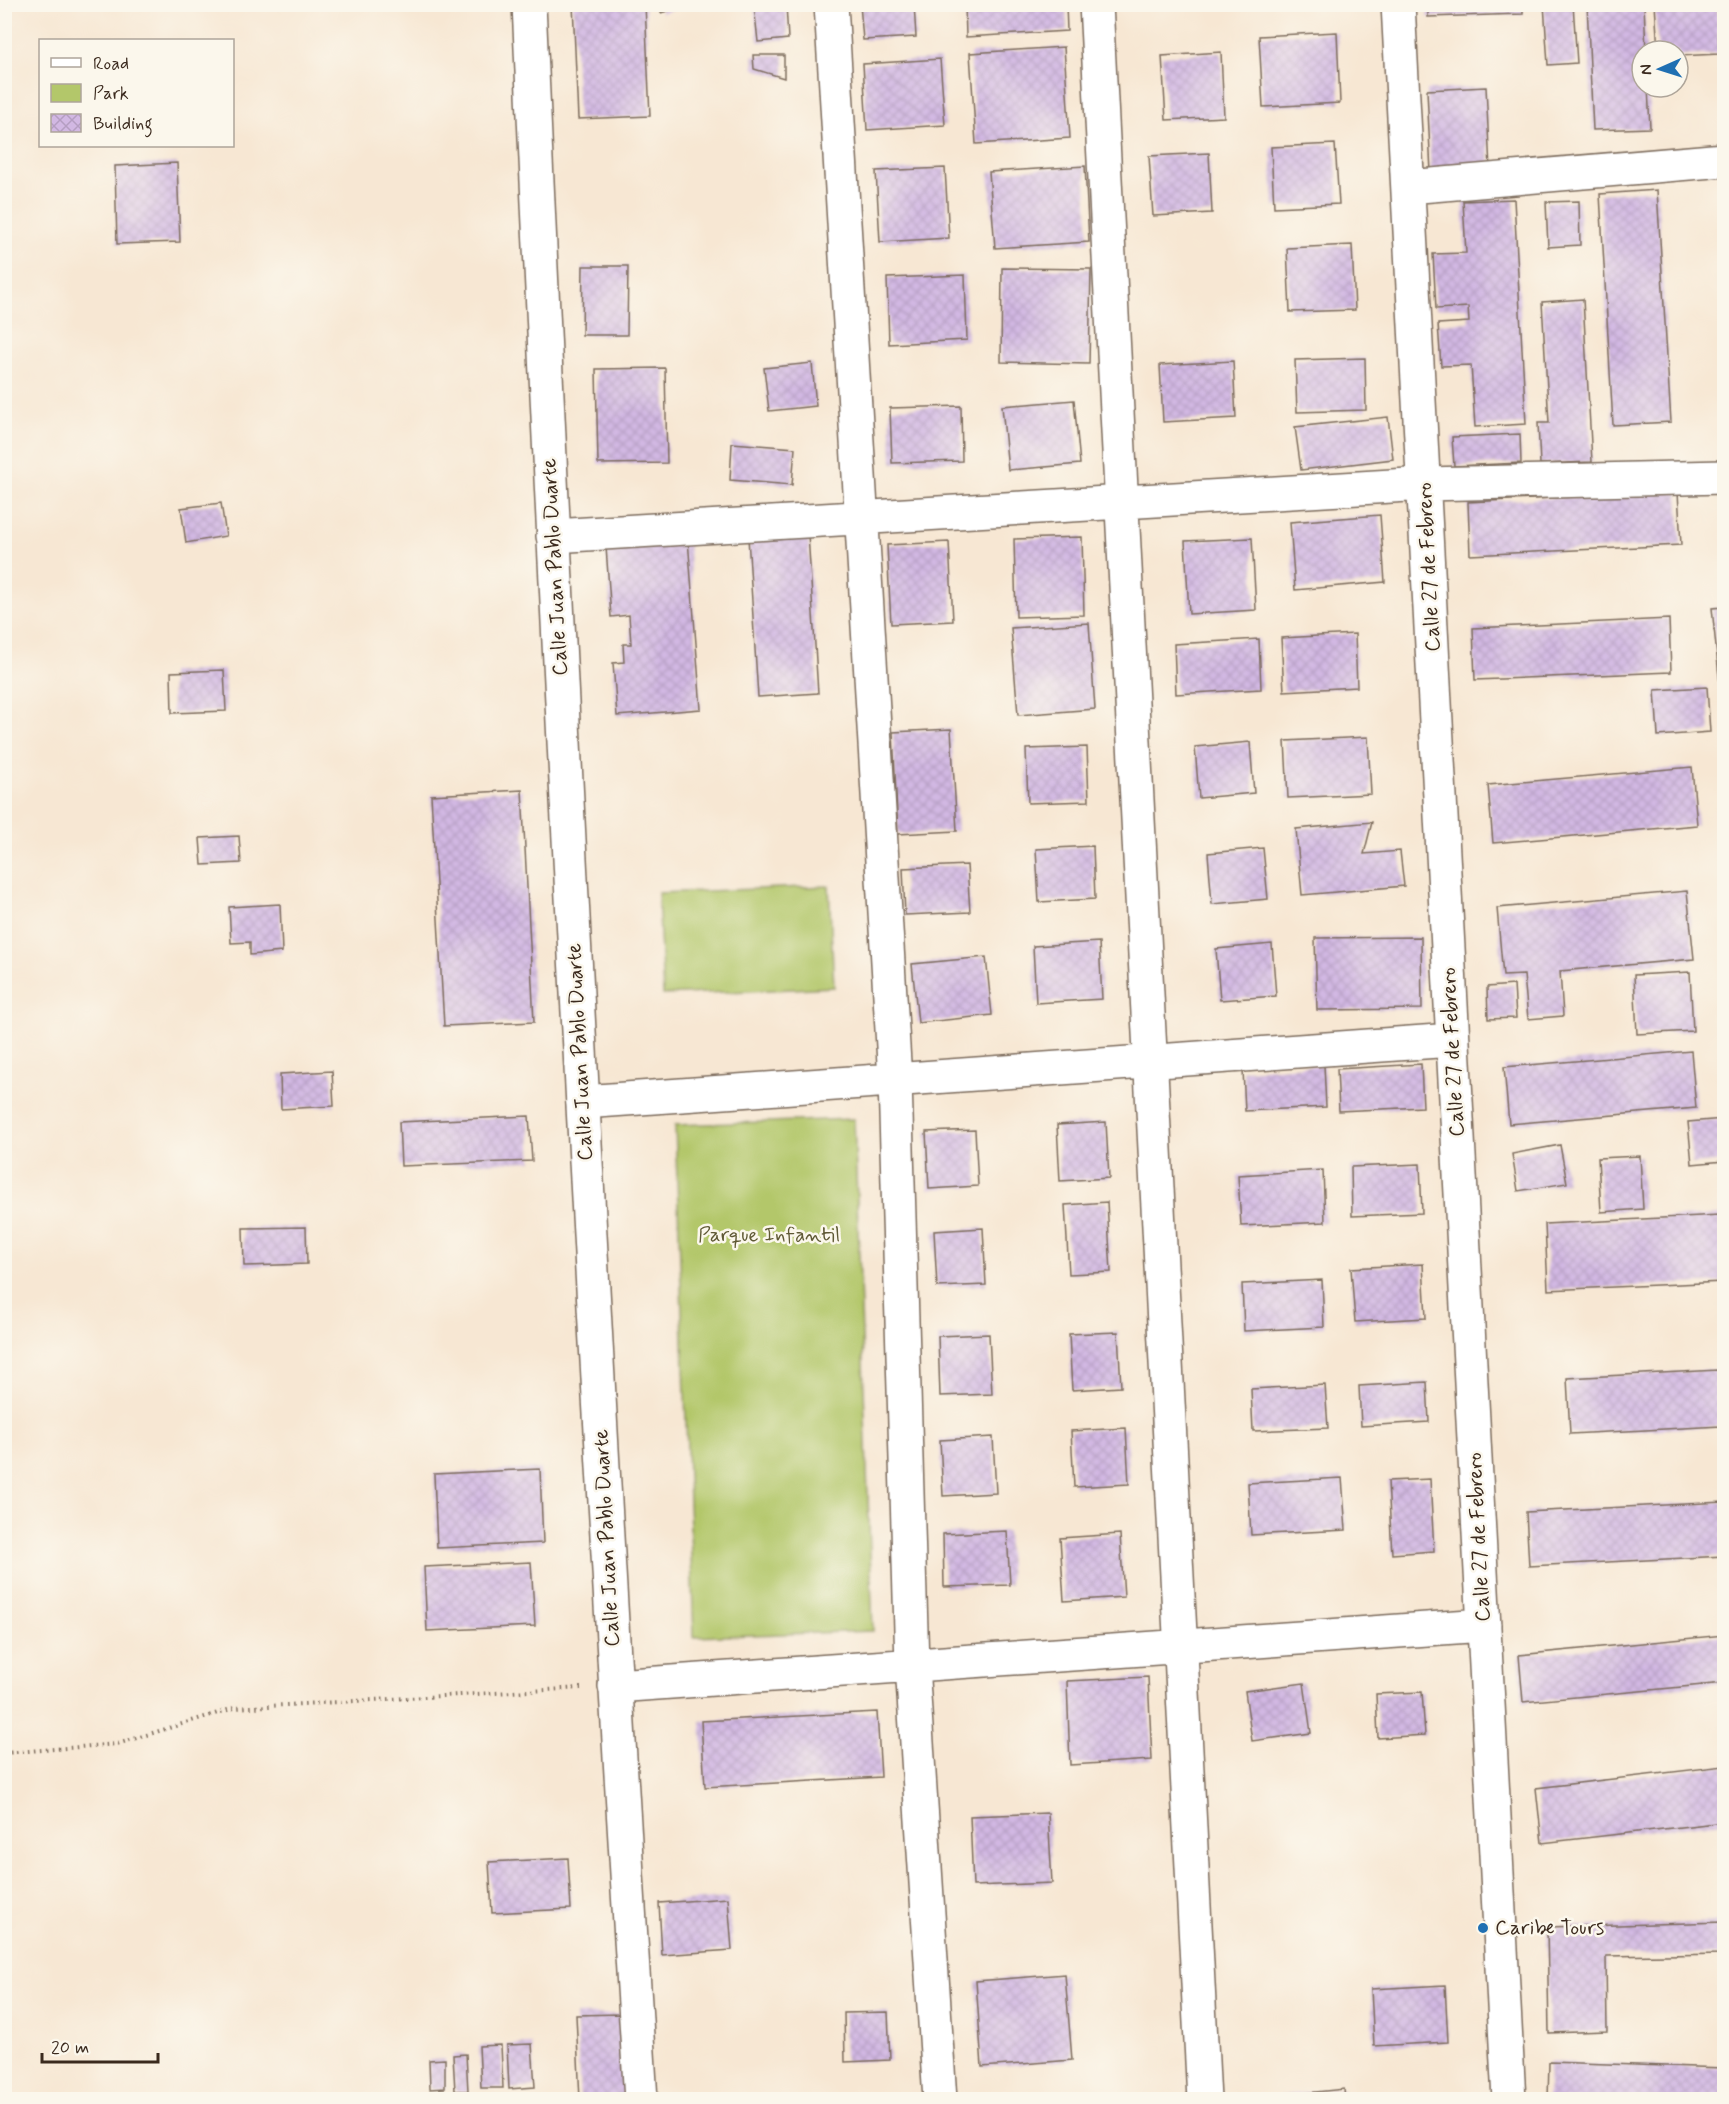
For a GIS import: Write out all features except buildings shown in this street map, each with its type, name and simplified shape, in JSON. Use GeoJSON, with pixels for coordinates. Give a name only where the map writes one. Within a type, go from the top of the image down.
{"type":"FeatureCollection","features":[{"type":"Feature","properties":{"kind":"street","name":"Calle Juan Pablo Duarte"},"geometry":{"type":"LineString","coordinates":[[529,4],[553,536],[583,1102],[615,1686],[641,2100]]}},
{"type":"Feature","properties":{"kind":"street"},"geometry":{"type":"LineString","coordinates":[[831,4],[895,1080],[912,1665],[940,2100]]}},
{"type":"Feature","properties":{"kind":"street"},"geometry":{"type":"LineString","coordinates":[[1096,4],[1204,2100]]}},
{"type":"Feature","properties":{"kind":"street","name":"Calle 27 de Febrero"},"geometry":{"type":"LineString","coordinates":[[1398,4],[1509,2100]]}},
{"type":"Feature","properties":{"kind":"street"},"geometry":{"type":"LineString","coordinates":[[1408,187],[1725,160]]}},
{"type":"Feature","properties":{"kind":"street"},"geometry":{"type":"LineString","coordinates":[[553,536],[1425,484],[1725,477]]}},
{"type":"Feature","properties":{"kind":"street"},"geometry":{"type":"LineString","coordinates":[[583,1102],[1452,1040]]}},
{"type":"Feature","properties":{"kind":"street"},"geometry":{"type":"LineString","coordinates":[[615,1686],[1484,1625]]}},
{"type":"Feature","properties":{"kind":"path"},"geometry":{"type":"LineString","coordinates":[[4,1752],[117,1744],[234,1708],[615,1686]]}},
{"type":"Feature","properties":{"kind":"green space"},"geometry":{"type":"Polygon","coordinates":[[[829,886],[834,987],[663,995],[658,893],[829,886]]]}},
{"type":"Feature","properties":{"kind":"green space","name":"Parque Infantil"},"geometry":{"type":"Polygon","coordinates":[[[854,1119],[873,1631],[694,1637],[675,1125],[854,1119]]]}},
{"type":"Feature","properties":{"kind":"place","name":"Caribe Tours"},"geometry":{"type":"Point","coordinates":[1483,1928]}}]}
